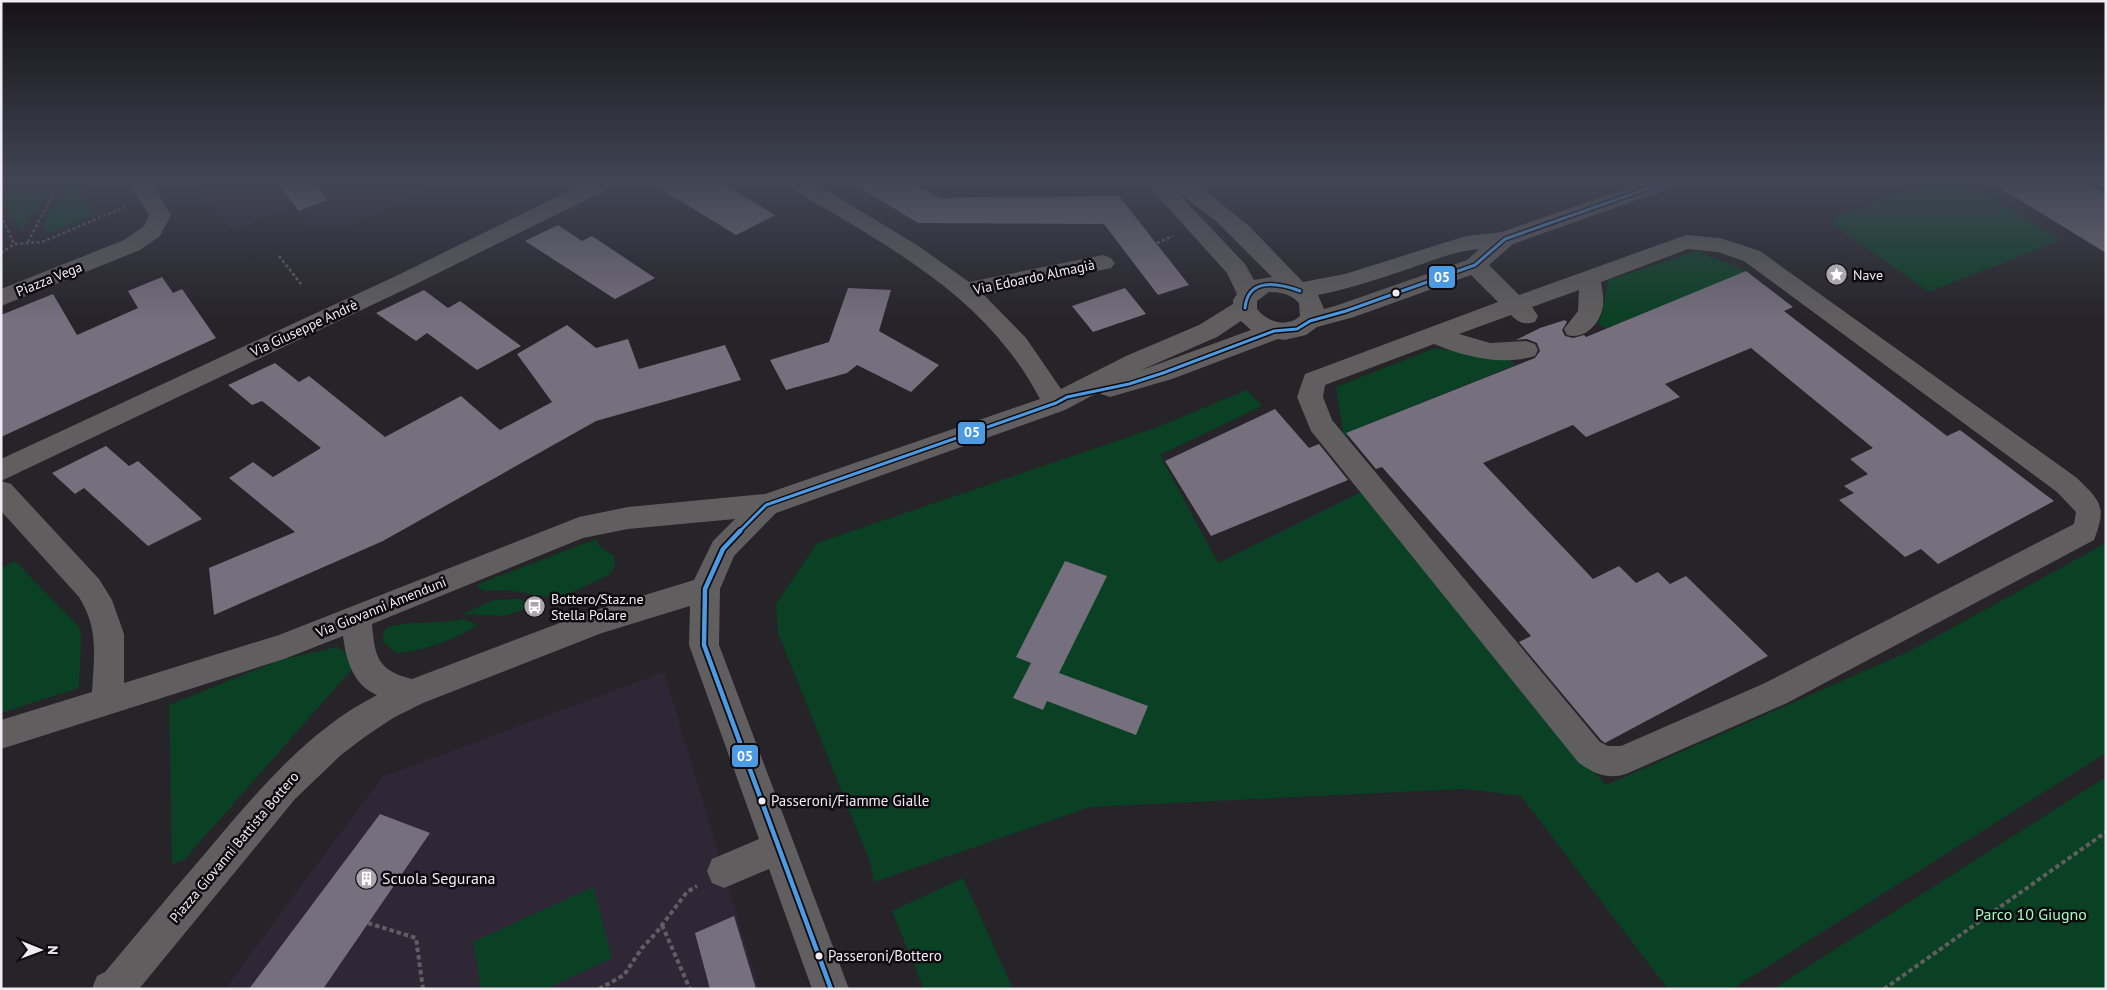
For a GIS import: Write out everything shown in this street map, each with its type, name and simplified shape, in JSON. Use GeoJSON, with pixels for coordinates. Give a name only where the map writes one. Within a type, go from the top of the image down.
{"type":"FeatureCollection","features":[{"type":"Feature","properties":{"kind":"street","name":"Piazza Vega"},"geometry":{"type":"LineString","coordinates":[[1,298],[139,241],[154,227]]}},
{"type":"Feature","properties":{"kind":"street","name":"Via Giuseppe Andrè"},"geometry":{"type":"LineString","coordinates":[[1,472],[404,281],[513,227]]}},
{"type":"Feature","properties":{"kind":"street","name":"Via Edoardo Almagià"},"geometry":{"type":"LineString","coordinates":[[871,227],[903,247],[964,291],[998,322],[1016,342],[1061,400]]}},
{"type":"Feature","properties":{"kind":"street"},"geometry":{"type":"LineString","coordinates":[[1198,227],[1237,269],[1247,300],[1250,319],[1274,331]]}},
{"type":"Feature","properties":{"kind":"street"},"geometry":{"type":"LineString","coordinates":[[1235,227],[1297,289],[1306,295],[1313,306],[1314,312],[1310,321]]}},
{"type":"Feature","properties":{"kind":"street"},"geometry":{"type":"LineString","coordinates":[[1061,400],[1135,362],[1208,331],[1264,285],[1281,284],[1297,289],[1349,281],[1424,255],[1466,243],[1505,239],[1538,227]]}},
{"type":"Feature","properties":{"kind":"street"},"geometry":{"type":"LineString","coordinates":[[831,989],[704,645],[705,590],[723,549],[766,506],[1061,400],[1146,379],[1274,331],[1297,329],[1310,321],[1346,311],[1476,264],[1505,239]]}},
{"type":"Feature","properties":{"kind":"street"},"geometry":{"type":"LineString","coordinates":[[1704,241],[1717,243],[1752,256],[2067,485],[2090,509],[2090,522],[2084,532],[1776,693],[1626,759],[1616,762],[1605,762],[1589,752],[1320,424],[1310,397],[1314,380],[1435,334],[1522,312],[1589,277],[1686,242],[1704,241]]}},
{"type":"Feature","properties":{"kind":"street","name":"Via Edoardo Almagià"},"geometry":{"type":"LineString","coordinates":[[964,291],[1103,263]]}},
{"type":"Feature","properties":{"kind":"street"},"geometry":{"type":"LineString","coordinates":[[1476,264],[1522,312]]}},
{"type":"Feature","properties":{"kind":"street"},"geometry":{"type":"LineString","coordinates":[[1576,329],[1586,320],[1593,306],[1589,277]]}},
{"type":"Feature","properties":{"kind":"street"},"geometry":{"type":"LineString","coordinates":[[1435,334],[1464,347],[1483,352],[1502,353],[1526,350]]}},
{"type":"Feature","properties":{"kind":"street"},"geometry":{"type":"LineString","coordinates":[[1,492],[89,588],[102,609],[109,634],[110,648],[107,701]]}},
{"type":"Feature","properties":{"kind":"street","name":"Via Giovanni Amenduni"},"geometry":{"type":"LineString","coordinates":[[1,735],[284,646],[554,537],[595,523],[640,516],[766,506]]}},
{"type":"Feature","properties":{"kind":"street","name":"Piazza Giovanni Battista Bottero"},"geometry":{"type":"LineString","coordinates":[[116,988],[270,801],[300,770],[350,728],[383,707],[412,693],[597,622],[705,590]]}},
{"type":"Feature","properties":{"kind":"street"},"geometry":{"type":"LineString","coordinates":[[357,617],[360,651],[369,672],[382,685],[412,693]]}},
{"type":"Feature","properties":{"kind":"street"},"geometry":{"type":"LineString","coordinates":[[724,871],[778,848]]}},
{"type":"Feature","properties":{"kind":"path"},"geometry":{"type":"LineString","coordinates":[[7,227],[14,244]]}},
{"type":"Feature","properties":{"kind":"path"},"geometry":{"type":"LineString","coordinates":[[28,242],[36,227]]}},
{"type":"Feature","properties":{"kind":"path"},"geometry":{"type":"LineString","coordinates":[[1,252],[14,244],[42,242],[70,227]]}},
{"type":"Feature","properties":{"kind":"path"},"geometry":{"type":"LineString","coordinates":[[279,256],[301,284]]}},
{"type":"Feature","properties":{"kind":"path"},"geometry":{"type":"LineString","coordinates":[[1884,989],[2106,832]]}},
{"type":"Feature","properties":{"kind":"path"},"geometry":{"type":"LineString","coordinates":[[599,989],[624,975],[642,948],[687,892],[724,871]]}},
{"type":"Feature","properties":{"kind":"path"},"geometry":{"type":"LineString","coordinates":[[368,923],[416,938],[423,989]]}},
{"type":"Feature","properties":{"kind":"path"},"geometry":{"type":"LineString","coordinates":[[662,925],[690,989]]}},
{"type":"Feature","properties":{"kind":"shaded area"},"geometry":{"type":"Polygon","coordinates":[[[230,227],[242,227],[233,231],[230,227]]]}},
{"type":"Feature","properties":{"kind":"shaded area"},"geometry":{"type":"Polygon","coordinates":[[[664,672],[759,989],[225,989],[382,777],[664,672]]]}},
{"type":"Feature","properties":{"kind":"green space"},"geometry":{"type":"Polygon","coordinates":[[[44,227],[64,227],[48,234],[44,227]]]}},
{"type":"Feature","properties":{"kind":"green space"},"geometry":{"type":"Polygon","coordinates":[[[1837,227],[2041,227],[2061,240],[1929,292],[1837,227]]]}},
{"type":"Feature","properties":{"kind":"green space"},"geometry":{"type":"Polygon","coordinates":[[[1697,251],[1746,271],[1721,284],[1606,328],[1598,324],[1608,280],[1697,251]]]}},
{"type":"Feature","properties":{"kind":"green space"},"geometry":{"type":"Polygon","coordinates":[[[1435,348],[1510,359],[1515,365],[1351,431],[1344,438],[1336,387],[1435,348]]]}},
{"type":"Feature","properties":{"kind":"green space"},"geometry":{"type":"Polygon","coordinates":[[[1247,390],[1262,406],[1160,455],[1218,563],[1361,492],[1606,785],[1910,651],[2106,543],[2106,753],[1732,989],[1668,989],[1521,796],[1464,789],[1090,807],[874,882],[870,862],[778,633],[776,604],[817,543],[1155,428],[1247,390]]]}},
{"type":"Feature","properties":{"kind":"green space"},"geometry":{"type":"Polygon","coordinates":[[[596,539],[599,546],[614,556],[615,566],[609,575],[561,597],[548,597],[506,590],[484,591],[476,585],[596,539]]]}},
{"type":"Feature","properties":{"kind":"green space"},"geometry":{"type":"Polygon","coordinates":[[[15,561],[80,628],[79,688],[1,713],[1,568],[15,561]]]}},
{"type":"Feature","properties":{"kind":"green space"},"geometry":{"type":"Polygon","coordinates":[[[518,599],[532,604],[533,607],[504,616],[462,614],[494,600],[518,599]]]}},
{"type":"Feature","properties":{"kind":"green space"},"geometry":{"type":"Polygon","coordinates":[[[464,619],[477,625],[449,640],[427,647],[396,653],[382,641],[387,627],[464,619]]]}},
{"type":"Feature","properties":{"kind":"green space"},"geometry":{"type":"Polygon","coordinates":[[[337,647],[351,657],[353,668],[184,860],[172,864],[169,705],[280,660],[337,647]]]}},
{"type":"Feature","properties":{"kind":"green space","name":"Parco 10 Giugno"},"geometry":{"type":"Polygon","coordinates":[[[2106,777],[2106,989],[1773,989],[2106,777]]]}},
{"type":"Feature","properties":{"kind":"green space"},"geometry":{"type":"Polygon","coordinates":[[[963,878],[1013,989],[924,989],[892,911],[963,878]]]}},
{"type":"Feature","properties":{"kind":"green space"},"geometry":{"type":"Polygon","coordinates":[[[593,887],[612,958],[546,989],[481,989],[473,942],[593,887]]]}},
{"type":"Feature","properties":{"kind":"building"},"geometry":{"type":"Polygon","coordinates":[[[553,227],[561,227],[582,241],[592,236],[655,278],[615,299],[525,241],[553,227]]]}},
{"type":"Feature","properties":{"kind":"building"},"geometry":{"type":"Polygon","coordinates":[[[723,227],[751,227],[736,235],[723,227]]]}},
{"type":"Feature","properties":{"kind":"building"},"geometry":{"type":"Polygon","coordinates":[[[1106,227],[1144,227],[1189,285],[1158,295],[1106,227]]]}},
{"type":"Feature","properties":{"kind":"building"},"geometry":{"type":"Polygon","coordinates":[[[2064,227],[2106,227],[2106,253],[2064,227]]]}},
{"type":"Feature","properties":{"kind":"building"},"geometry":{"type":"Polygon","coordinates":[[[1746,271],[1793,307],[1784,311],[1947,436],[1960,430],[2054,501],[1938,564],[1921,549],[1905,557],[1839,500],[1854,493],[1844,486],[1868,474],[1850,459],[1873,448],[1751,348],[1665,384],[1680,397],[1586,437],[1573,425],[1483,463],[1593,579],[1619,566],[1636,583],[1658,572],[1670,584],[1686,576],[1768,656],[1605,743],[1519,642],[1531,636],[1382,467],[1376,469],[1346,433],[1535,358],[1540,351],[1537,343],[1527,339],[1516,340],[1540,328],[1565,320],[1567,322],[1562,330],[1565,336],[1573,338],[1584,335],[1586,337],[1746,271]]]}},
{"type":"Feature","properties":{"kind":"building"},"geometry":{"type":"Polygon","coordinates":[[[162,277],[173,293],[182,289],[216,338],[1,437],[1,315],[53,294],[77,335],[138,308],[128,291],[162,277]]]}},
{"type":"Feature","properties":{"kind":"building"},"geometry":{"type":"Polygon","coordinates":[[[848,288],[891,290],[879,331],[939,365],[911,392],[857,365],[847,373],[786,390],[770,360],[829,342],[848,288]]]}},
{"type":"Feature","properties":{"kind":"building"},"geometry":{"type":"Polygon","coordinates":[[[1125,288],[1146,314],[1093,332],[1072,306],[1125,288]]]}},
{"type":"Feature","properties":{"kind":"building"},"geometry":{"type":"Polygon","coordinates":[[[424,290],[448,308],[460,301],[521,346],[477,370],[427,333],[416,341],[376,313],[424,290]]]}},
{"type":"Feature","properties":{"kind":"building"},"geometry":{"type":"Polygon","coordinates":[[[567,325],[596,348],[628,339],[639,369],[725,345],[741,380],[596,421],[383,541],[214,615],[209,568],[295,532],[229,478],[253,462],[273,477],[321,448],[262,401],[252,405],[228,385],[275,363],[299,382],[309,376],[385,437],[461,396],[500,430],[552,402],[517,354],[567,325]]]}},
{"type":"Feature","properties":{"kind":"building"},"geometry":{"type":"Polygon","coordinates":[[[1275,409],[1309,448],[1319,444],[1348,480],[1211,536],[1165,461],[1275,409]]]}},
{"type":"Feature","properties":{"kind":"building"},"geometry":{"type":"Polygon","coordinates":[[[106,446],[129,466],[138,461],[202,519],[148,546],[84,488],[75,494],[52,473],[106,446]]]}},
{"type":"Feature","properties":{"kind":"building"},"geometry":{"type":"Polygon","coordinates":[[[1065,561],[1107,576],[1059,673],[1148,706],[1136,735],[1047,701],[1043,710],[1013,698],[1031,663],[1016,657],[1065,561]]]}},
{"type":"Feature","properties":{"kind":"building","name":"Scuola Segurana"},"geometry":{"type":"Polygon","coordinates":[[[380,814],[430,833],[323,989],[249,989],[380,814]]]}},
{"type":"Feature","properties":{"kind":"building"},"geometry":{"type":"Polygon","coordinates":[[[734,916],[756,989],[710,989],[695,933],[734,916]]]}},
{"type":"Feature","properties":{"kind":"transit line","name":"05"},"geometry":{"type":"LineString","coordinates":[[831,989],[704,645],[705,589],[723,549],[766,505],[1056,403],[1067,397],[1129,384],[1274,331],[1297,329],[1310,321],[1346,311],[1475,265],[1505,239],[1538,227]]}},
{"type":"Feature","properties":{"kind":"transit line","name":"05"},"geometry":{"type":"LineString","coordinates":[[1245,308],[1246,298],[1250,291],[1257,287],[1275,285],[1300,291]]}},
{"type":"Feature","properties":{"kind":"place","name":"Nave"},"geometry":{"type":"Point","coordinates":[1837,275]}},
{"type":"Feature","properties":{"kind":"place","name":"Bottero/Staz.ne Stella Polare"},"geometry":{"type":"Point","coordinates":[535,607]}},
{"type":"Feature","properties":{"kind":"place","name":"Passeroni/Fiamme Gialle"},"geometry":{"type":"Point","coordinates":[762,801]}},
{"type":"Feature","properties":{"kind":"place","name":"Scuola Segurana"},"geometry":{"type":"Point","coordinates":[366,878]}},
{"type":"Feature","properties":{"kind":"place","name":"Passeroni/Bottero"},"geometry":{"type":"Point","coordinates":[819,956]}}]}
